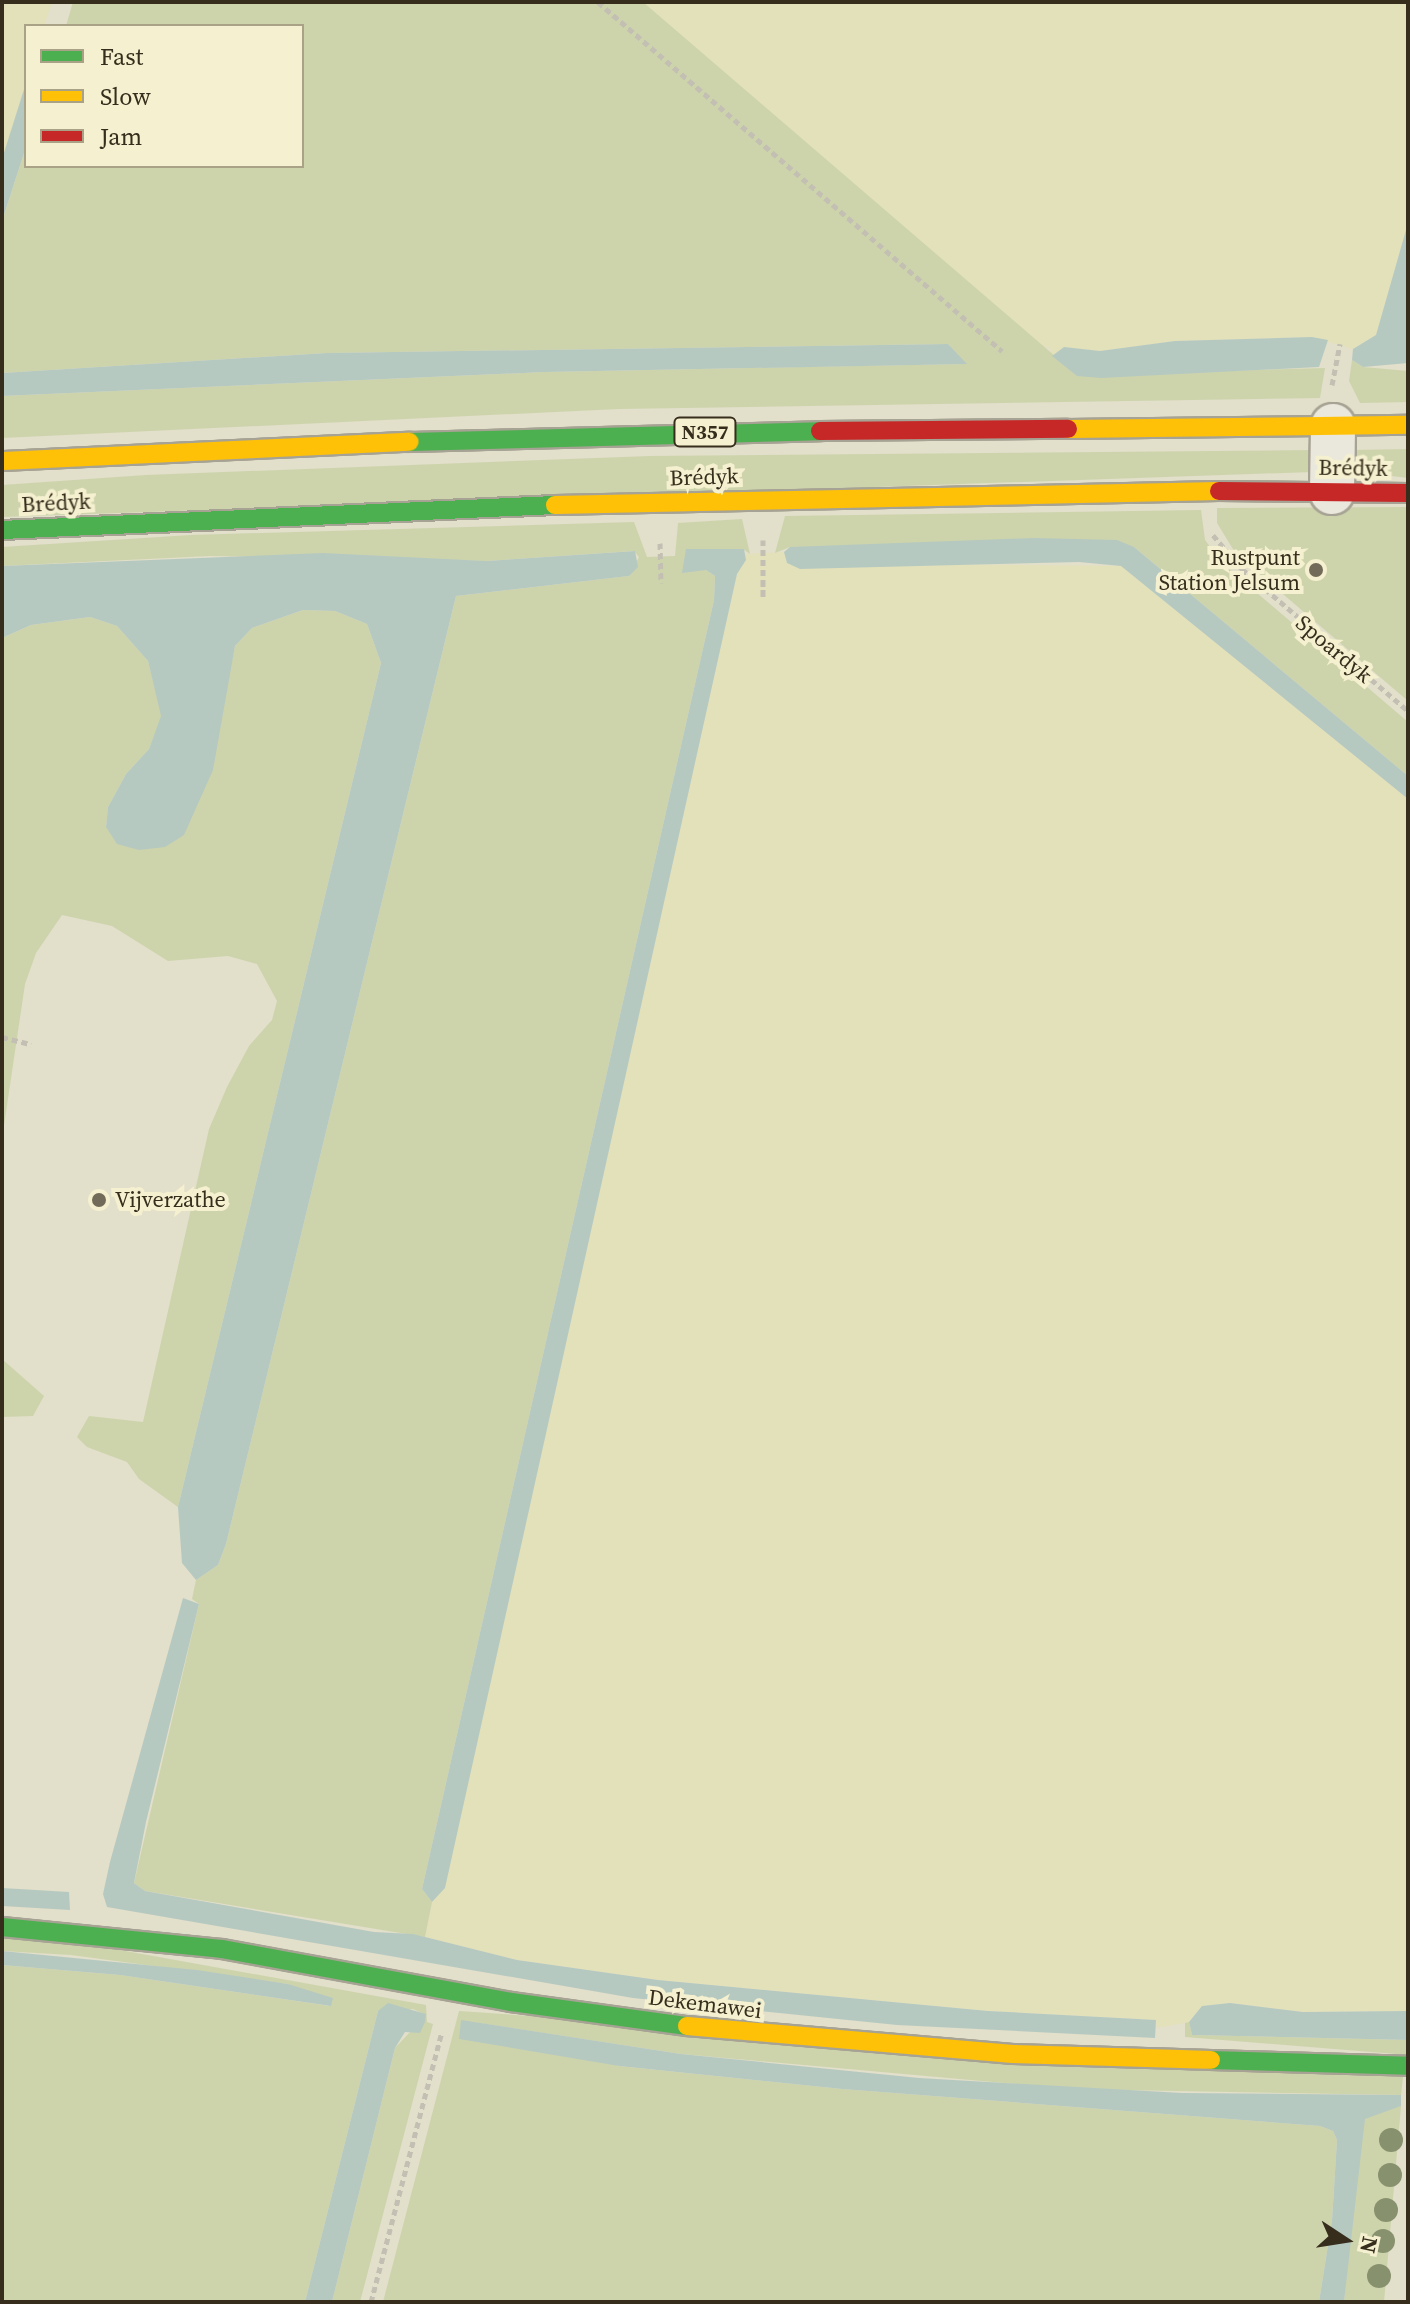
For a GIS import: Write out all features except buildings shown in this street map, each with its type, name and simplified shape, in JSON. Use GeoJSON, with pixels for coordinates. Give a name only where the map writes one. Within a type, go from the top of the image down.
{"type":"FeatureCollection","features":[{"type":"Feature","properties":{"kind":"street","name":"Brédyk"},"geometry":{"type":"LineString","coordinates":[[2,461],[570,434],[1408,425]]}},
{"type":"Feature","properties":{"kind":"street"},"geometry":{"type":"LineString","coordinates":[[1332,492],[1333,426]]}},
{"type":"Feature","properties":{"kind":"street","name":"Brédyk"},"geometry":{"type":"LineString","coordinates":[[2,530],[387,509],[1101,490],[1408,493]]}},
{"type":"Feature","properties":{"kind":"street","name":"Dekemawei"},"geometry":{"type":"LineString","coordinates":[[2,1927],[169,1941],[594,2015],[842,2044],[1215,2063],[1408,2066]]}},
{"type":"Feature","properties":{"kind":"path"},"geometry":{"type":"LineString","coordinates":[[598,2],[1002,351]]}},
{"type":"Feature","properties":{"kind":"path"},"geometry":{"type":"LineString","coordinates":[[763,499],[763,599]]}},
{"type":"Feature","properties":{"kind":"path","name":"Spoardyk"},"geometry":{"type":"LineString","coordinates":[[1225,554],[1408,711]]}},
{"type":"Feature","properties":{"kind":"path"},"geometry":{"type":"LineString","coordinates":[[2,1037],[31,1044]]}},
{"type":"Feature","properties":{"kind":"path"},"geometry":{"type":"LineString","coordinates":[[371,2302],[441,2039],[449,1989]]}},
{"type":"Feature","properties":{"kind":"shaded area"},"geometry":{"type":"Polygon","coordinates":[[[2,2],[52,2],[45,24],[24,24],[24,89],[2,159],[2,2]]]}},
{"type":"Feature","properties":{"kind":"shaded area"},"geometry":{"type":"Polygon","coordinates":[[[643,2],[1408,2],[1408,223],[1376,335],[1353,349],[1312,337],[1175,341],[1100,351],[1064,347],[1052,356],[1050,348],[1035,344],[643,2]]]}},
{"type":"Feature","properties":{"kind":"shaded area"},"geometry":{"type":"Polygon","coordinates":[[[24,89],[24,153],[2,221],[2,159],[24,89]]]}},
{"type":"Feature","properties":{"kind":"shaded area"},"geometry":{"type":"Polygon","coordinates":[[[1408,223],[1408,363],[1363,367],[1352,360],[1353,349],[1376,335],[1408,223]]]}},
{"type":"Feature","properties":{"kind":"shaded area"},"geometry":{"type":"Polygon","coordinates":[[[1312,337],[1328,340],[1319,367],[1101,378],[1077,376],[1052,356],[1064,347],[1100,351],[1175,341],[1312,337]]]}},
{"type":"Feature","properties":{"kind":"shaded area"},"geometry":{"type":"Polygon","coordinates":[[[948,344],[967,364],[545,372],[2,396],[2,373],[327,353],[948,344]]]}},
{"type":"Feature","properties":{"kind":"shaded area"},"geometry":{"type":"Polygon","coordinates":[[[1035,538],[1117,540],[1134,547],[1408,776],[1408,799],[1121,566],[1079,562],[800,569],[787,563],[784,552],[790,547],[1035,538]]]}},
{"type":"Feature","properties":{"kind":"shaded area"},"geometry":{"type":"Polygon","coordinates":[[[686,549],[744,549],[746,560],[737,574],[445,1888],[432,1902],[422,1889],[714,600],[715,576],[706,570],[682,573],[686,549]]]}},
{"type":"Feature","properties":{"kind":"shaded area"},"geometry":{"type":"Polygon","coordinates":[[[635,551],[638,567],[629,576],[456,596],[226,1544],[218,1565],[196,1580],[182,1563],[178,1507],[381,663],[367,624],[335,611],[303,610],[252,628],[235,646],[213,770],[184,835],[165,847],[139,850],[117,844],[106,827],[108,807],[126,774],[149,749],[161,716],[148,661],[117,626],[90,617],[31,625],[2,638],[2,566],[323,553],[486,561],[635,551]]]}},
{"type":"Feature","properties":{"kind":"shaded area"},"geometry":{"type":"Polygon","coordinates":[[[784,552],[787,563],[1121,566],[1408,799],[1408,2011],[1303,2012],[1230,2003],[1202,2006],[1189,2022],[1157,2028],[1156,2020],[988,2011],[658,1980],[517,1960],[425,1937],[432,1902],[445,1887],[737,574],[746,554],[784,552]]]}},
{"type":"Feature","properties":{"kind":"shaded area"},"geometry":{"type":"Polygon","coordinates":[[[183,1598],[199,1604],[134,1883],[145,1891],[374,1932],[413,1934],[517,1960],[658,1980],[988,2011],[1156,2020],[1155,2038],[897,2025],[633,1998],[107,1907],[103,1894],[110,1862],[183,1598]]]}},
{"type":"Feature","properties":{"kind":"shaded area"},"geometry":{"type":"Polygon","coordinates":[[[2,1888],[69,1892],[70,1910],[2,1906],[2,1888]]]}},
{"type":"Feature","properties":{"kind":"shaded area"},"geometry":{"type":"Polygon","coordinates":[[[2,1951],[197,1970],[288,1984],[333,1998],[331,2006],[120,1975],[2,1965],[2,1951]]]}},
{"type":"Feature","properties":{"kind":"shaded area"},"geometry":{"type":"Polygon","coordinates":[[[388,2003],[426,2014],[425,2022],[420,2033],[405,2032],[395,2048],[332,2302],[305,2302],[378,2011],[388,2003]]]}},
{"type":"Feature","properties":{"kind":"shaded area"},"geometry":{"type":"Polygon","coordinates":[[[1230,2003],[1303,2012],[1408,2011],[1408,2040],[1192,2035],[1189,2022],[1202,2006],[1230,2003]]]}},
{"type":"Feature","properties":{"kind":"shaded area"},"geometry":{"type":"Polygon","coordinates":[[[461,2020],[681,2054],[919,2078],[1182,2093],[1401,2095],[1401,2106],[1365,2119],[1344,2302],[1319,2302],[1332,2220],[1337,2140],[1333,2131],[1320,2126],[842,2089],[619,2066],[459,2039],[461,2020]]]}},
{"type":"Feature","properties":{"kind":"green space"},"geometry":{"type":"Polygon","coordinates":[[[73,2],[643,2],[1077,375],[1325,368],[1320,398],[619,409],[2,438],[2,396],[545,372],[965,364],[948,344],[327,353],[2,373],[2,221],[24,153],[24,168],[304,168],[304,24],[67,24],[73,2]]]}},
{"type":"Feature","properties":{"kind":"green space"},"geometry":{"type":"Polygon","coordinates":[[[1352,360],[1363,367],[1408,371],[1408,402],[1360,403],[1349,381],[1352,360]]]}},
{"type":"Feature","properties":{"kind":"green space"},"geometry":{"type":"Polygon","coordinates":[[[1408,449],[1408,478],[1358,472],[1354,466],[1353,450],[1408,449]]]}},
{"type":"Feature","properties":{"kind":"green space"},"geometry":{"type":"Polygon","coordinates":[[[1314,450],[1312,472],[2,517],[2,485],[146,475],[650,456],[1314,450]]]}},
{"type":"Feature","properties":{"kind":"green space"},"geometry":{"type":"Polygon","coordinates":[[[1408,507],[1408,701],[1236,554],[1217,523],[1217,508],[1408,507]]]}},
{"type":"Feature","properties":{"kind":"green space"},"geometry":{"type":"Polygon","coordinates":[[[1201,510],[1205,540],[1222,563],[1408,722],[1408,776],[1134,547],[790,547],[775,553],[785,516],[1201,510]]]}},
{"type":"Feature","properties":{"kind":"green space"},"geometry":{"type":"Polygon","coordinates":[[[742,519],[750,554],[743,549],[706,570],[715,576],[714,600],[422,1889],[432,1902],[425,1937],[145,1891],[134,1883],[199,1604],[192,1599],[196,1580],[218,1565],[226,1544],[456,596],[629,576],[639,557],[634,551],[486,561],[210,556],[2,566],[2,547],[191,535],[634,522],[647,557],[675,556],[678,523],[742,519]]]}},
{"type":"Feature","properties":{"kind":"green space"},"geometry":{"type":"Polygon","coordinates":[[[303,610],[335,611],[367,624],[381,663],[178,1507],[139,1479],[127,1462],[87,1447],[77,1437],[89,1416],[143,1422],[209,1129],[249,1046],[272,1020],[277,1001],[257,964],[228,956],[168,961],[112,926],[62,915],[36,953],[25,984],[2,1139],[2,638],[31,625],[90,617],[117,626],[148,661],[162,716],[149,749],[126,774],[108,807],[106,827],[223,702],[235,646],[252,628],[303,610]]]}},
{"type":"Feature","properties":{"kind":"green space"},"geometry":{"type":"Polygon","coordinates":[[[2,1359],[44,1396],[33,1416],[2,1417],[2,1359]]]}},
{"type":"Feature","properties":{"kind":"green space"},"geometry":{"type":"Polygon","coordinates":[[[2,1936],[64,1940],[426,2005],[427,2022],[433,2024],[360,2302],[332,2302],[395,2048],[426,2015],[413,2009],[378,2011],[305,2302],[2,2302],[2,1965],[120,1975],[330,2006],[288,1984],[71,1955],[2,1951],[2,1936]]]}},
{"type":"Feature","properties":{"kind":"green space"},"geometry":{"type":"Polygon","coordinates":[[[459,2011],[1403,2077],[1401,2095],[1070,2089],[681,2054],[472,2022],[619,2066],[842,2089],[1320,2126],[1333,2131],[1337,2140],[1332,2220],[1319,2302],[383,2302],[459,2011]]]}},
{"type":"Feature","properties":{"kind":"green space"},"geometry":{"type":"Polygon","coordinates":[[[1189,2022],[1192,2035],[1408,2040],[1408,2055],[1185,2037],[1185,2023],[1189,2022]]]}},
{"type":"Feature","properties":{"kind":"green space"},"geometry":{"type":"Polygon","coordinates":[[[1401,2106],[1384,2302],[1344,2302],[1360,2130],[1365,2118],[1377,2111],[1401,2106]]]}},
{"type":"Feature","properties":{"kind":"traffic: fast"},"geometry":{"type":"LineString","coordinates":[[410,442],[820,431]]}},
{"type":"Feature","properties":{"kind":"traffic: fast"},"geometry":{"type":"LineString","coordinates":[[2,530],[555,505]]}},
{"type":"Feature","properties":{"kind":"traffic: fast"},"geometry":{"type":"LineString","coordinates":[[2,1927],[222,1949],[511,2002],[687,2026]]}},
{"type":"Feature","properties":{"kind":"traffic: fast"},"geometry":{"type":"LineString","coordinates":[[1211,2060],[1408,2066]]}},
{"type":"Feature","properties":{"kind":"traffic: slow"},"geometry":{"type":"LineString","coordinates":[[1068,429],[1408,425]]}},
{"type":"Feature","properties":{"kind":"traffic: slow"},"geometry":{"type":"LineString","coordinates":[[2,461],[410,442]]}},
{"type":"Feature","properties":{"kind":"traffic: slow"},"geometry":{"type":"LineString","coordinates":[[555,505],[1219,491]]}},
{"type":"Feature","properties":{"kind":"traffic: slow"},"geometry":{"type":"LineString","coordinates":[[687,2026],[1013,2054],[1211,2060]]}},
{"type":"Feature","properties":{"kind":"traffic: jam"},"geometry":{"type":"LineString","coordinates":[[820,431],[1068,429]]}},
{"type":"Feature","properties":{"kind":"traffic: jam"},"geometry":{"type":"LineString","coordinates":[[1219,491],[1408,493]]}},
{"type":"Feature","properties":{"kind":"place","name":"Rustpunt Station Jelsum"},"geometry":{"type":"Point","coordinates":[1316,570]}},
{"type":"Feature","properties":{"kind":"place","name":"Vijverzathe"},"geometry":{"type":"Point","coordinates":[99,1200]}}]}
